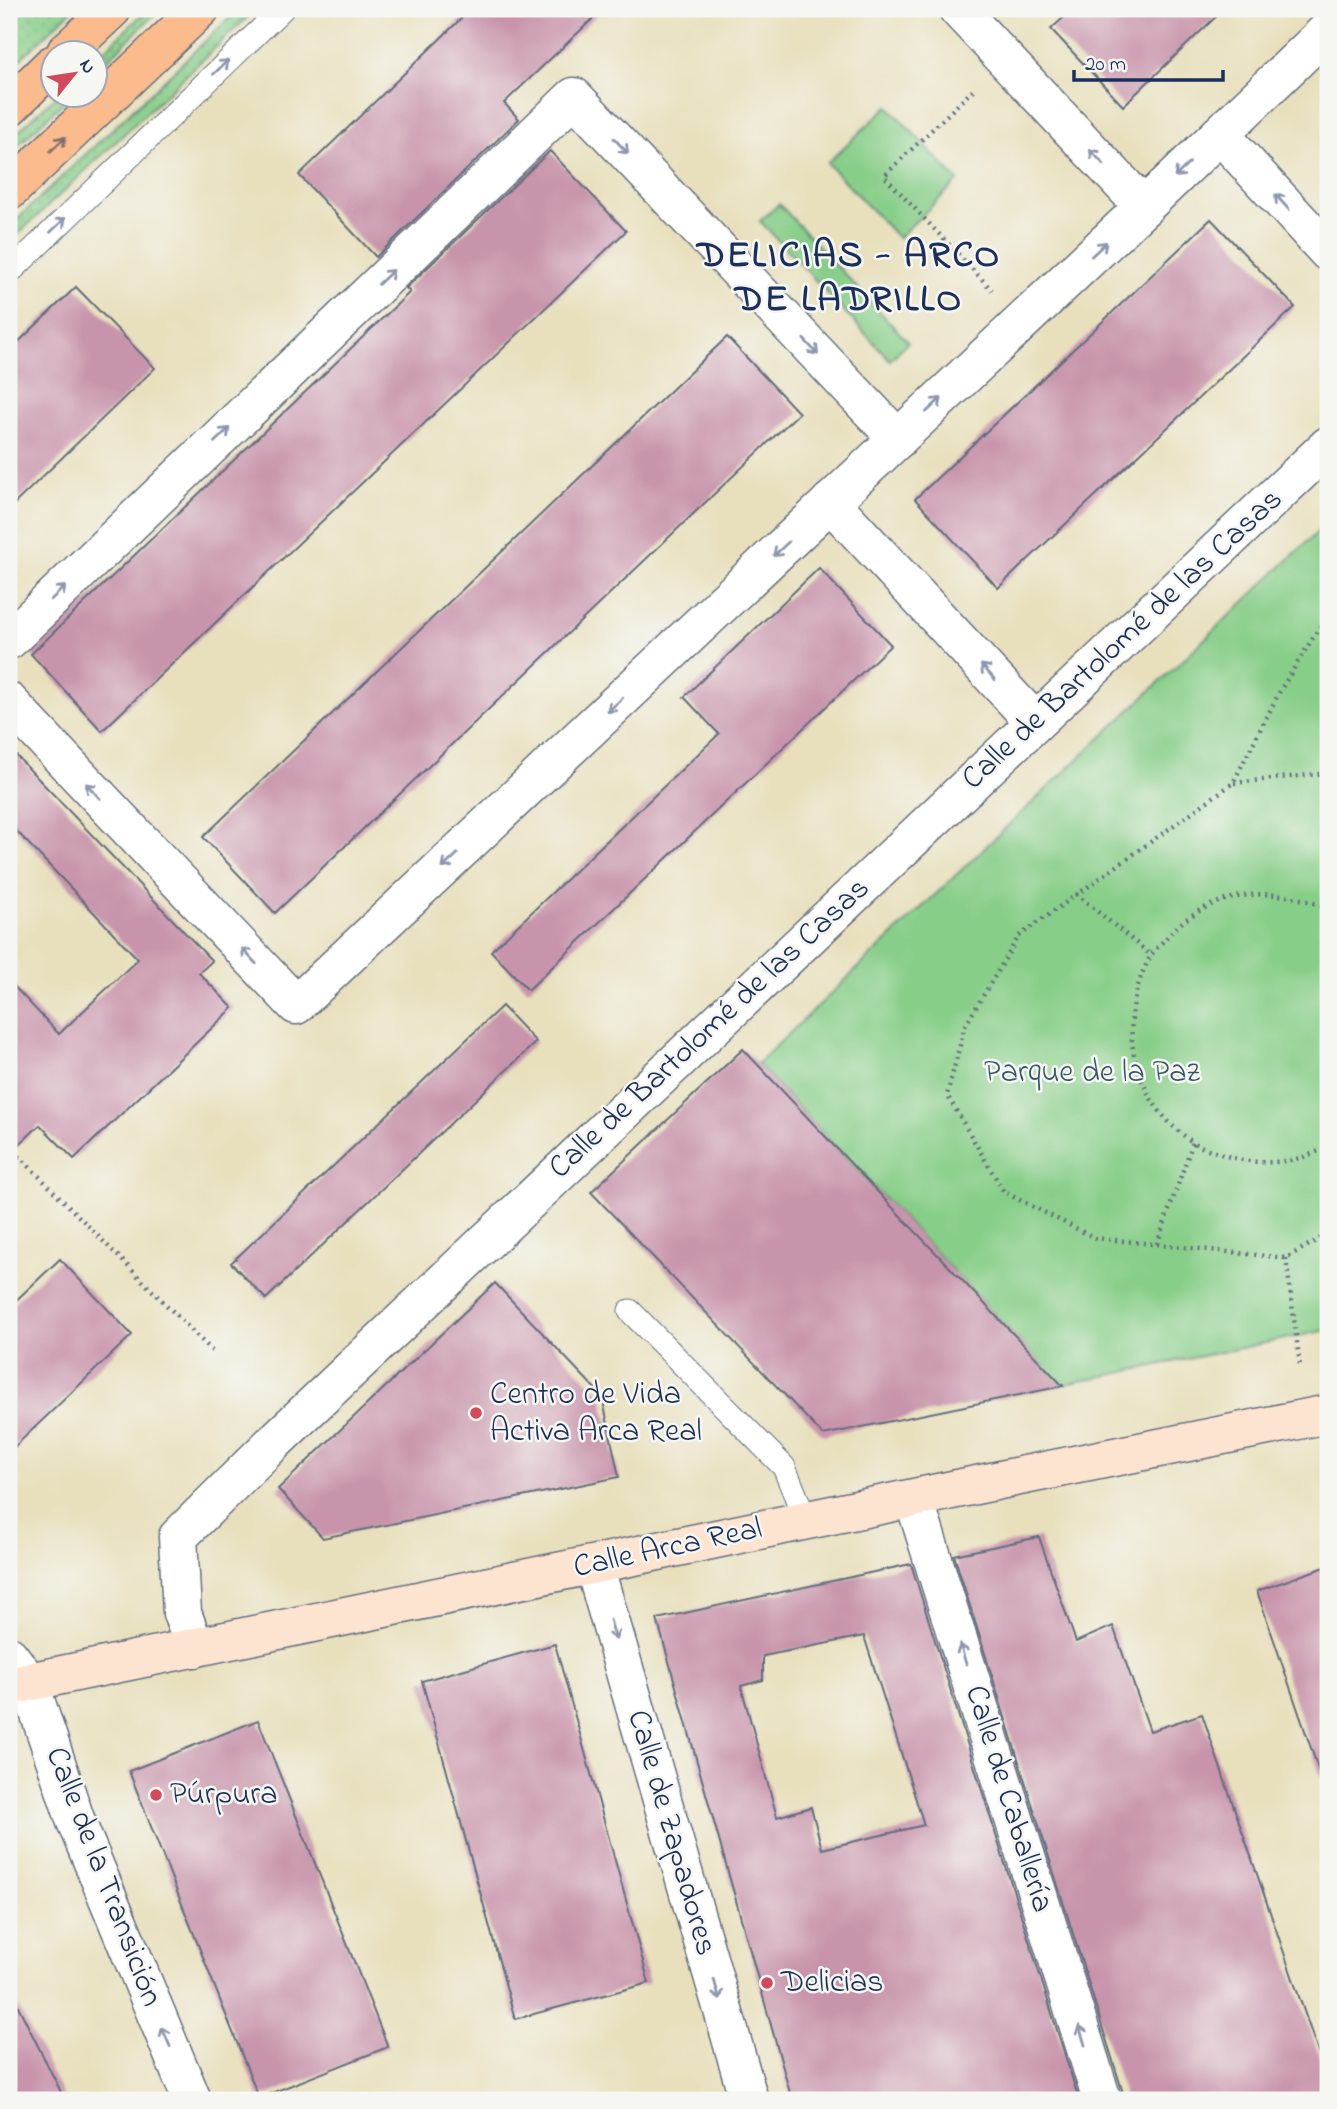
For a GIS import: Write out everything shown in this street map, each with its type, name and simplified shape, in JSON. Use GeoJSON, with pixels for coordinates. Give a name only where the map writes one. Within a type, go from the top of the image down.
{"type":"FeatureCollection","features":[{"type":"Feature","properties":{"kind":"main road"},"geometry":{"type":"LineString","coordinates":[[81,38],[112,9]]}},
{"type":"Feature","properties":{"kind":"main road"},"geometry":{"type":"LineString","coordinates":[[9,191],[200,9]]}},
{"type":"Feature","properties":{"kind":"main road"},"geometry":{"type":"LineString","coordinates":[[9,107],[38,79]]}},
{"type":"Feature","properties":{"kind":"street"},"geometry":{"type":"LineString","coordinates":[[958,9],[1144,206]]}},
{"type":"Feature","properties":{"kind":"street"},"geometry":{"type":"LineString","coordinates":[[9,702],[296,1005],[1328,30]]}},
{"type":"Feature","properties":{"kind":"street"},"geometry":{"type":"LineString","coordinates":[[9,640],[573,97],[898,439]]}},
{"type":"Feature","properties":{"kind":"street"},"geometry":{"type":"LineString","coordinates":[[1220,134],[1328,252]]}},
{"type":"Feature","properties":{"kind":"street","name":"Calle de Bartolomé de las Casas"},"geometry":{"type":"LineString","coordinates":[[195,1648],[182,1613],[178,1537],[272,1444],[1328,446]]}},
{"type":"Feature","properties":{"kind":"street"},"geometry":{"type":"LineString","coordinates":[[830,502],[1035,722]]}},
{"type":"Feature","properties":{"kind":"street","name":"Calle Arca Real"},"geometry":{"type":"LineString","coordinates":[[16,1675],[195,1648],[1328,1414]]}},
{"type":"Feature","properties":{"kind":"street","name":"Calle de Caballería"},"geometry":{"type":"LineString","coordinates":[[914,1499],[1102,2100]]}},
{"type":"Feature","properties":{"kind":"street","name":"Calle de Zapadores"},"geometry":{"type":"LineString","coordinates":[[594,1565],[749,2100]]}},
{"type":"Feature","properties":{"kind":"street","name":"Calle de la Transición"},"geometry":{"type":"LineString","coordinates":[[16,1675],[192,2100]]}},
{"type":"Feature","properties":{"kind":"lane"},"geometry":{"type":"LineString","coordinates":[[9,272],[282,9]]}},
{"type":"Feature","properties":{"kind":"lane"},"geometry":{"type":"LineString","coordinates":[[630,1311],[784,1467],[806,1521]]}},
{"type":"Feature","properties":{"kind":"path"},"geometry":{"type":"LineString","coordinates":[[1006,60],[884,176],[1022,321]]}},
{"type":"Feature","properties":{"kind":"path"},"geometry":{"type":"LineString","coordinates":[[1328,614],[1281,689],[1233,783],[1019,936],[965,1026],[947,1095],[1004,1192],[1095,1238],[1286,1258],[1328,1234]]}},
{"type":"Feature","properties":{"kind":"path"},"geometry":{"type":"LineString","coordinates":[[1233,783],[1328,773]]}},
{"type":"Feature","properties":{"kind":"path"},"geometry":{"type":"LineString","coordinates":[[1328,909],[1288,895],[1249,893],[1211,904],[1178,925],[1151,955],[1135,994],[1130,1036],[1140,1078],[1161,1115],[1192,1142],[1232,1159],[1274,1163],[1315,1154],[1328,1146]]}},
{"type":"Feature","properties":{"kind":"path"},"geometry":{"type":"LineString","coordinates":[[1076,894],[1151,955]]}},
{"type":"Feature","properties":{"kind":"path"},"geometry":{"type":"LineString","coordinates":[[1157,1244],[1192,1142]]}},
{"type":"Feature","properties":{"kind":"path"},"geometry":{"type":"LineString","coordinates":[[9,1146],[212,1351]]}},
{"type":"Feature","properties":{"kind":"path"},"geometry":{"type":"LineString","coordinates":[[1286,1258],[1300,1365]]}},
{"type":"Feature","properties":{"kind":"green space"},"geometry":{"type":"Polygon","coordinates":[[[9,9],[73,9],[43,38],[38,38],[38,42],[9,70],[9,9]]]}},
{"type":"Feature","properties":{"kind":"green space"},"geometry":{"type":"Polygon","coordinates":[[[148,9],[160,9],[108,59],[108,47],[148,9]]]}},
{"type":"Feature","properties":{"kind":"green space"},"geometry":{"type":"Polygon","coordinates":[[[239,9],[256,9],[9,243],[9,227],[239,9]]]}},
{"type":"Feature","properties":{"kind":"green space"},"geometry":{"type":"Polygon","coordinates":[[[888,106],[958,181],[898,238],[827,163],[888,106]]]}},
{"type":"Feature","properties":{"kind":"green space"},"geometry":{"type":"Polygon","coordinates":[[[43,108],[57,108],[9,154],[9,140],[43,108]]]}},
{"type":"Feature","properties":{"kind":"green space"},"geometry":{"type":"Polygon","coordinates":[[[779,204],[908,342],[890,360],[760,221],[779,204]]]}},
{"type":"Feature","properties":{"kind":"green space","name":"Parque de la Paz"},"geometry":{"type":"Polygon","coordinates":[[[1328,522],[1328,1330],[1061,1385],[757,1064],[1328,522]]]}},
{"type":"Feature","properties":{"kind":"building"},"geometry":{"type":"Polygon","coordinates":[[[471,9],[603,9],[504,103],[519,119],[376,257],[299,175],[471,9]]]}},
{"type":"Feature","properties":{"kind":"building"},"geometry":{"type":"Polygon","coordinates":[[[1073,9],[1224,9],[1123,106],[1051,29],[1073,9]]]}},
{"type":"Feature","properties":{"kind":"building"},"geometry":{"type":"Polygon","coordinates":[[[550,151],[626,231],[102,731],[31,654],[410,292],[406,288],[550,151]]]}},
{"type":"Feature","properties":{"kind":"building"},"geometry":{"type":"Polygon","coordinates":[[[1211,219],[1295,307],[998,588],[915,499],[1211,219]]]}},
{"type":"Feature","properties":{"kind":"building"},"geometry":{"type":"Polygon","coordinates":[[[76,287],[155,368],[9,509],[9,351],[76,287]]]}},
{"type":"Feature","properties":{"kind":"building"},"geometry":{"type":"Polygon","coordinates":[[[727,337],[799,413],[275,913],[203,837],[727,337]]]}},
{"type":"Feature","properties":{"kind":"building"},"geometry":{"type":"Polygon","coordinates":[[[819,568],[891,645],[528,990],[491,951],[719,734],[684,697],[819,568]]]}},
{"type":"Feature","properties":{"kind":"building"},"geometry":{"type":"Polygon","coordinates":[[[9,748],[212,961],[199,973],[233,1008],[74,1159],[40,1125],[9,1154],[9,981],[59,1034],[138,959],[9,823],[9,748]]]}},
{"type":"Feature","properties":{"kind":"building"},"geometry":{"type":"Polygon","coordinates":[[[502,1006],[536,1042],[266,1299],[231,1263],[502,1006]]]}},
{"type":"Feature","properties":{"kind":"building"},"geometry":{"type":"Polygon","coordinates":[[[743,1049],[1063,1386],[823,1435],[591,1192],[743,1049]]]}},
{"type":"Feature","properties":{"kind":"building"},"geometry":{"type":"Polygon","coordinates":[[[60,1259],[132,1335],[9,1452],[9,1307],[60,1259]]]}},
{"type":"Feature","properties":{"kind":"building","name":"Centro de Vida Activa Arca Real"},"geometry":{"type":"Polygon","coordinates":[[[495,1283],[602,1396],[619,1477],[323,1538],[278,1489],[495,1283]]]}},
{"type":"Feature","properties":{"kind":"building"},"geometry":{"type":"Polygon","coordinates":[[[1039,1537],[1076,1642],[1113,1626],[1150,1731],[1202,1714],[1328,2081],[1328,2100],[1123,2100],[954,1555],[1039,1537]]]}},
{"type":"Feature","properties":{"kind":"building"},"geometry":{"type":"Polygon","coordinates":[[[911,1564],[1079,2100],[792,2100],[657,1619],[911,1564]],[[864,1636],[763,1656],[763,1680],[741,1686],[777,1817],[811,1807],[822,1849],[924,1825],[864,1636]]]}},
{"type":"Feature","properties":{"kind":"building"},"geometry":{"type":"Polygon","coordinates":[[[1328,1566],[1328,1779],[1322,1780],[1257,1591],[1328,1566]]]}},
{"type":"Feature","properties":{"kind":"building"},"geometry":{"type":"Polygon","coordinates":[[[555,1644],[649,1983],[515,2019],[422,1681],[555,1644]]]}},
{"type":"Feature","properties":{"kind":"building"},"geometry":{"type":"Polygon","coordinates":[[[258,1720],[388,2047],[259,2098],[129,1771],[258,1720]]]}},
{"type":"Feature","properties":{"kind":"building"},"geometry":{"type":"Polygon","coordinates":[[[9,1988],[65,2100],[9,2100],[9,1988]]]}},
{"type":"Feature","properties":{"kind":"place","name":"Centro de Vida Activa Arca Real"},"geometry":{"type":"Point","coordinates":[476,1413]}},
{"type":"Feature","properties":{"kind":"place","name":"Púrpura"},"geometry":{"type":"Point","coordinates":[156,1795]}},
{"type":"Feature","properties":{"kind":"place","name":"Delicias"},"geometry":{"type":"Point","coordinates":[767,1983]}},
{"type":"Feature","properties":{"kind":"district","name":"DELICIAS - ARCO DE LADRILLO"},"geometry":{"type":"Point","coordinates":[849,279]}}]}
